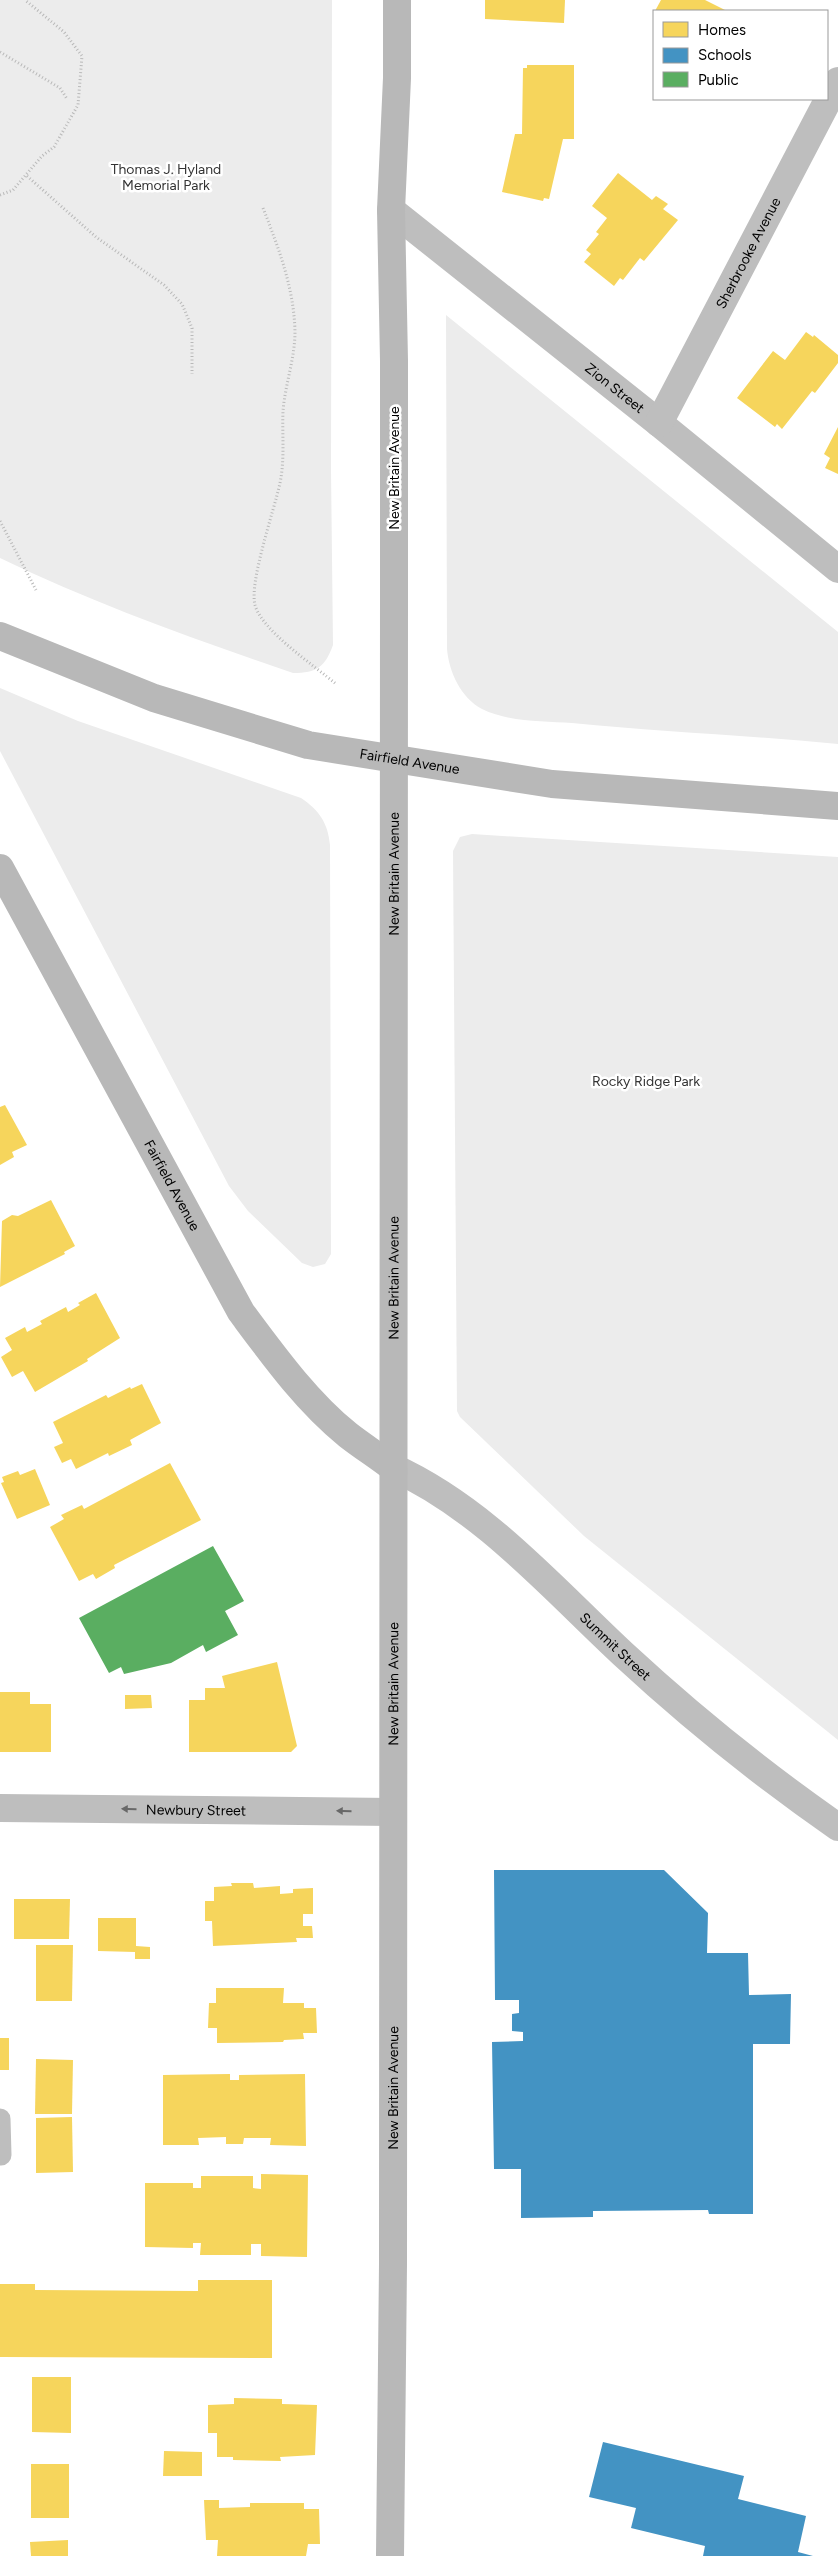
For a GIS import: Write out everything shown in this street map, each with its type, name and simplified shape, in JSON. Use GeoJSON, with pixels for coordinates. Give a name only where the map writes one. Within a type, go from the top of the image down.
{"type":"FeatureCollection","features":[{"type":"Feature","properties":{"kind":"main road","name":"New Britain Avenue"},"geometry":{"type":"LineString","coordinates":[[390,2556],[394,760],[394,361],[391,210],[397,78],[397,0]]}},
{"type":"Feature","properties":{"kind":"main road","name":"Fairfield Avenue"},"geometry":{"type":"LineString","coordinates":[[0,636],[154,698],[229,723],[308,745],[561,785],[838,806]]}},
{"type":"Feature","properties":{"kind":"main road","name":"Fairfield Avenue"},"geometry":{"type":"LineString","coordinates":[[0,868],[241,1312],[276,1358],[312,1400],[347,1434],[392,1467]]}},
{"type":"Feature","properties":{"kind":"street","name":"Sherbrooke Avenue"},"geometry":{"type":"LineString","coordinates":[[660,423],[838,81]]}},
{"type":"Feature","properties":{"kind":"street","name":"Zion Street"},"geometry":{"type":"LineString","coordinates":[[391,210],[660,423],[838,569]]}},
{"type":"Feature","properties":{"kind":"street","name":"Summit Street"},"geometry":{"type":"LineString","coordinates":[[392,1467],[422,1480],[508,1544],[623,1654],[685,1709],[838,1827]]}},
{"type":"Feature","properties":{"kind":"street","name":"Newbury Street"},"geometry":{"type":"LineString","coordinates":[[0,1808],[393,1812]]}},
{"type":"Feature","properties":{"kind":"lane"},"geometry":{"type":"LineString","coordinates":[[0,2119],[1,2155]]}},
{"type":"Feature","properties":{"kind":"path"},"geometry":{"type":"LineString","coordinates":[[0,195],[12,190],[27,176],[42,156],[54,147],[78,106],[82,56],[64,32],[25,0]]}},
{"type":"Feature","properties":{"kind":"path"},"geometry":{"type":"LineString","coordinates":[[0,52],[60,88],[67,99]]}},
{"type":"Feature","properties":{"kind":"path"},"geometry":{"type":"LineString","coordinates":[[27,176],[96,237],[164,285],[182,304],[192,328],[192,374]]}},
{"type":"Feature","properties":{"kind":"path"},"geometry":{"type":"LineString","coordinates":[[264,208],[288,274],[295,333],[285,396],[280,480],[260,558],[254,596],[255,605],[260,616],[270,628],[336,684]]}},
{"type":"Feature","properties":{"kind":"path"},"geometry":{"type":"LineString","coordinates":[[0,521],[36,590]]}},
{"type":"Feature","properties":{"kind":"green space","name":"Thomas J. Hyland Memorial Park"},"geometry":{"type":"Polygon","coordinates":[[[0,0],[332,0],[331,470],[333,645],[327,659],[314,670],[293,673],[219,647],[108,606],[0,558],[0,0]]]}},
{"type":"Feature","properties":{"kind":"green space"},"geometry":{"type":"Polygon","coordinates":[[[446,315],[838,632],[838,744],[514,719],[482,709],[468,698],[457,684],[453,675],[447,649],[446,315]]]}},
{"type":"Feature","properties":{"kind":"green space"},"geometry":{"type":"Polygon","coordinates":[[[0,688],[78,721],[301,798],[313,807],[322,818],[330,845],[331,1254],[325,1264],[313,1267],[302,1263],[248,1211],[229,1186],[0,751],[0,688]]]}},
{"type":"Feature","properties":{"kind":"green space","name":"Rocky Ridge Park"},"geometry":{"type":"Polygon","coordinates":[[[472,834],[838,857],[838,1740],[584,1536],[460,1417],[457,1411],[453,851],[460,837],[472,834]]]}},
{"type":"Feature","properties":{"kind":"building: Homes"},"geometry":{"type":"Polygon","coordinates":[[[485,0],[565,0],[564,23],[485,19],[485,0]]]}},
{"type":"Feature","properties":{"kind":"building: Homes"},"geometry":{"type":"Polygon","coordinates":[[[661,0],[705,0],[725,10],[656,10],[661,0]]]}},
{"type":"Feature","properties":{"kind":"building: Homes"},"geometry":{"type":"Polygon","coordinates":[[[527,65],[574,65],[574,139],[563,139],[549,199],[544,198],[543,201],[502,192],[515,134],[522,134],[523,68],[527,68],[527,65]]]}},
{"type":"Feature","properties":{"kind":"building: Homes"},"geometry":{"type":"Polygon","coordinates":[[[618,173],[652,200],[656,196],[668,204],[663,209],[678,220],[644,261],[640,258],[623,280],[620,278],[614,286],[584,262],[591,254],[586,250],[599,234],[596,232],[607,218],[592,206],[618,173]]]}},
{"type":"Feature","properties":{"kind":"building: Homes"},"geometry":{"type":"Polygon","coordinates":[[[806,332],[813,337],[814,335],[838,355],[838,363],[815,393],[812,391],[782,429],[777,424],[775,427],[737,398],[773,351],[785,360],[806,332]]]}},
{"type":"Feature","properties":{"kind":"building: Homes"},"geometry":{"type":"Polygon","coordinates":[[[838,427],[838,474],[825,468],[830,458],[824,454],[838,427]]]}},
{"type":"Feature","properties":{"kind":"building: Homes"},"geometry":{"type":"Polygon","coordinates":[[[5,1105],[27,1145],[12,1152],[14,1157],[0,1165],[0,1107],[5,1105]]]}},
{"type":"Feature","properties":{"kind":"building: Homes"},"geometry":{"type":"Polygon","coordinates":[[[51,1200],[75,1246],[64,1252],[65,1254],[0,1287],[2,1221],[12,1215],[18,1216],[51,1200]]]}},
{"type":"Feature","properties":{"kind":"building: Homes"},"geometry":{"type":"Polygon","coordinates":[[[96,1293],[120,1338],[87,1359],[88,1361],[35,1392],[23,1371],[12,1377],[1,1357],[12,1350],[5,1338],[25,1327],[27,1332],[42,1324],[40,1321],[66,1307],[68,1312],[80,1305],[78,1303],[96,1293]]]}},
{"type":"Feature","properties":{"kind":"building: Homes"},"geometry":{"type":"Polygon","coordinates":[[[142,1384],[161,1423],[130,1440],[132,1445],[109,1456],[108,1453],[76,1469],[71,1459],[62,1463],[54,1447],[63,1443],[53,1422],[106,1395],[108,1398],[130,1387],[131,1389],[142,1384]]]}},
{"type":"Feature","properties":{"kind":"building: Homes"},"geometry":{"type":"Polygon","coordinates":[[[170,1463],[201,1520],[114,1565],[115,1568],[96,1579],[93,1574],[79,1581],[50,1527],[64,1519],[61,1515],[82,1505],[84,1509],[170,1463]]]}},
{"type":"Feature","properties":{"kind":"building: Homes"},"geometry":{"type":"Polygon","coordinates":[[[35,1469],[50,1505],[17,1519],[1,1483],[4,1482],[2,1477],[18,1471],[20,1475],[35,1469]]]}},
{"type":"Feature","properties":{"kind":"building: Homes"},"geometry":{"type":"Polygon","coordinates":[[[277,1662],[297,1746],[291,1752],[189,1752],[189,1700],[205,1700],[205,1688],[225,1688],[222,1676],[277,1662]]]}},
{"type":"Feature","properties":{"kind":"building: Homes"},"geometry":{"type":"Polygon","coordinates":[[[0,1692],[30,1692],[30,1704],[51,1704],[51,1752],[0,1752],[0,1692]]]}},
{"type":"Feature","properties":{"kind":"building: Homes"},"geometry":{"type":"Polygon","coordinates":[[[125,1695],[151,1695],[152,1708],[125,1709],[125,1695]]]}},
{"type":"Feature","properties":{"kind":"building: Homes"},"geometry":{"type":"Polygon","coordinates":[[[231,1883],[253,1883],[254,1888],[280,1886],[280,1894],[293,1893],[293,1889],[313,1888],[313,1914],[303,1914],[303,1926],[312,1926],[313,1938],[296,1938],[297,1942],[213,1946],[212,1921],[205,1921],[205,1901],[214,1901],[214,1887],[232,1886],[231,1883]]]}},
{"type":"Feature","properties":{"kind":"building: Homes"},"geometry":{"type":"Polygon","coordinates":[[[14,1899],[70,1899],[69,1939],[14,1939],[14,1899]]]}},
{"type":"Feature","properties":{"kind":"building: Homes"},"geometry":{"type":"Polygon","coordinates":[[[98,1918],[136,1918],[136,1946],[150,1947],[150,1959],[135,1959],[135,1952],[98,1951],[98,1918]]]}},
{"type":"Feature","properties":{"kind":"building: Homes"},"geometry":{"type":"Polygon","coordinates":[[[36,1945],[73,1945],[72,2001],[36,2001],[36,1945]]]}},
{"type":"Feature","properties":{"kind":"building: Homes"},"geometry":{"type":"Polygon","coordinates":[[[216,1988],[284,1988],[283,2003],[304,2003],[304,2008],[316,2008],[317,2033],[303,2033],[304,2039],[284,2040],[283,2042],[217,2043],[217,2028],[208,2028],[209,2003],[216,2003],[216,1988]]]}},
{"type":"Feature","properties":{"kind":"building: Homes"},"geometry":{"type":"Polygon","coordinates":[[[0,2038],[9,2038],[9,2070],[0,2070],[0,2038]]]}},
{"type":"Feature","properties":{"kind":"building: Homes"},"geometry":{"type":"Polygon","coordinates":[[[36,2059],[73,2060],[72,2114],[35,2114],[36,2059]]]}},
{"type":"Feature","properties":{"kind":"building: Homes"},"geometry":{"type":"Polygon","coordinates":[[[230,2074],[230,2080],[239,2080],[239,2075],[305,2074],[306,2146],[270,2145],[271,2138],[244,2138],[243,2144],[226,2144],[226,2137],[198,2138],[199,2145],[163,2145],[163,2075],[230,2074]]]}},
{"type":"Feature","properties":{"kind":"building: Homes"},"geometry":{"type":"Polygon","coordinates":[[[72,2117],[73,2172],[36,2173],[36,2118],[72,2117]]]}},
{"type":"Feature","properties":{"kind":"building: Homes"},"geometry":{"type":"Polygon","coordinates":[[[261,2174],[308,2175],[307,2257],[261,2256],[261,2244],[251,2244],[251,2255],[200,2255],[201,2243],[193,2243],[193,2248],[145,2247],[145,2183],[193,2183],[193,2188],[201,2188],[201,2176],[253,2176],[253,2188],[261,2189],[261,2174]]]}},
{"type":"Feature","properties":{"kind":"building: Homes"},"geometry":{"type":"Polygon","coordinates":[[[198,2280],[272,2280],[272,2358],[0,2357],[0,2284],[35,2284],[35,2290],[198,2291],[198,2280]]]}},
{"type":"Feature","properties":{"kind":"building: Homes"},"geometry":{"type":"Polygon","coordinates":[[[32,2377],[71,2377],[71,2433],[32,2432],[32,2377]]]}},
{"type":"Feature","properties":{"kind":"building: Homes"},"geometry":{"type":"Polygon","coordinates":[[[234,2398],[282,2399],[282,2404],[317,2405],[315,2455],[280,2457],[281,2461],[233,2460],[233,2457],[217,2457],[217,2433],[208,2433],[208,2405],[234,2404],[234,2398]]]}},
{"type":"Feature","properties":{"kind":"building: Homes"},"geometry":{"type":"Polygon","coordinates":[[[164,2451],[202,2452],[202,2476],[163,2476],[164,2451]]]}},
{"type":"Feature","properties":{"kind":"building: Homes"},"geometry":{"type":"Polygon","coordinates":[[[31,2464],[69,2464],[69,2518],[31,2518],[31,2464]]]}},
{"type":"Feature","properties":{"kind":"building: Homes"},"geometry":{"type":"Polygon","coordinates":[[[204,2500],[219,2500],[219,2508],[250,2507],[250,2503],[304,2503],[304,2509],[319,2509],[320,2544],[308,2544],[306,2556],[217,2556],[218,2540],[206,2540],[204,2500]]]}},
{"type":"Feature","properties":{"kind":"building: Homes"},"geometry":{"type":"Polygon","coordinates":[[[68,2540],[68,2556],[31,2556],[30,2542],[68,2540]]]}},
{"type":"Feature","properties":{"kind":"building: Schools"},"geometry":{"type":"Polygon","coordinates":[[[494,1870],[664,1870],[708,1913],[707,1953],[748,1953],[749,1995],[791,1994],[790,2044],[753,2044],[753,2214],[709,2214],[708,2210],[593,2211],[593,2217],[521,2218],[521,2169],[494,2169],[492,2042],[523,2041],[523,2032],[512,2031],[512,2014],[519,2013],[519,2000],[495,2000],[494,1870]]]}},
{"type":"Feature","properties":{"kind":"building: Schools"},"geometry":{"type":"Polygon","coordinates":[[[603,2442],[744,2476],[738,2499],[806,2516],[798,2552],[813,2556],[703,2556],[705,2546],[631,2528],[636,2508],[589,2497],[603,2442]]]}},
{"type":"Feature","properties":{"kind":"building: Public"},"geometry":{"type":"Polygon","coordinates":[[[213,1546],[244,1601],[225,1611],[238,1635],[206,1652],[203,1645],[171,1663],[124,1674],[121,1667],[109,1673],[79,1618],[213,1546]]]}}]}
